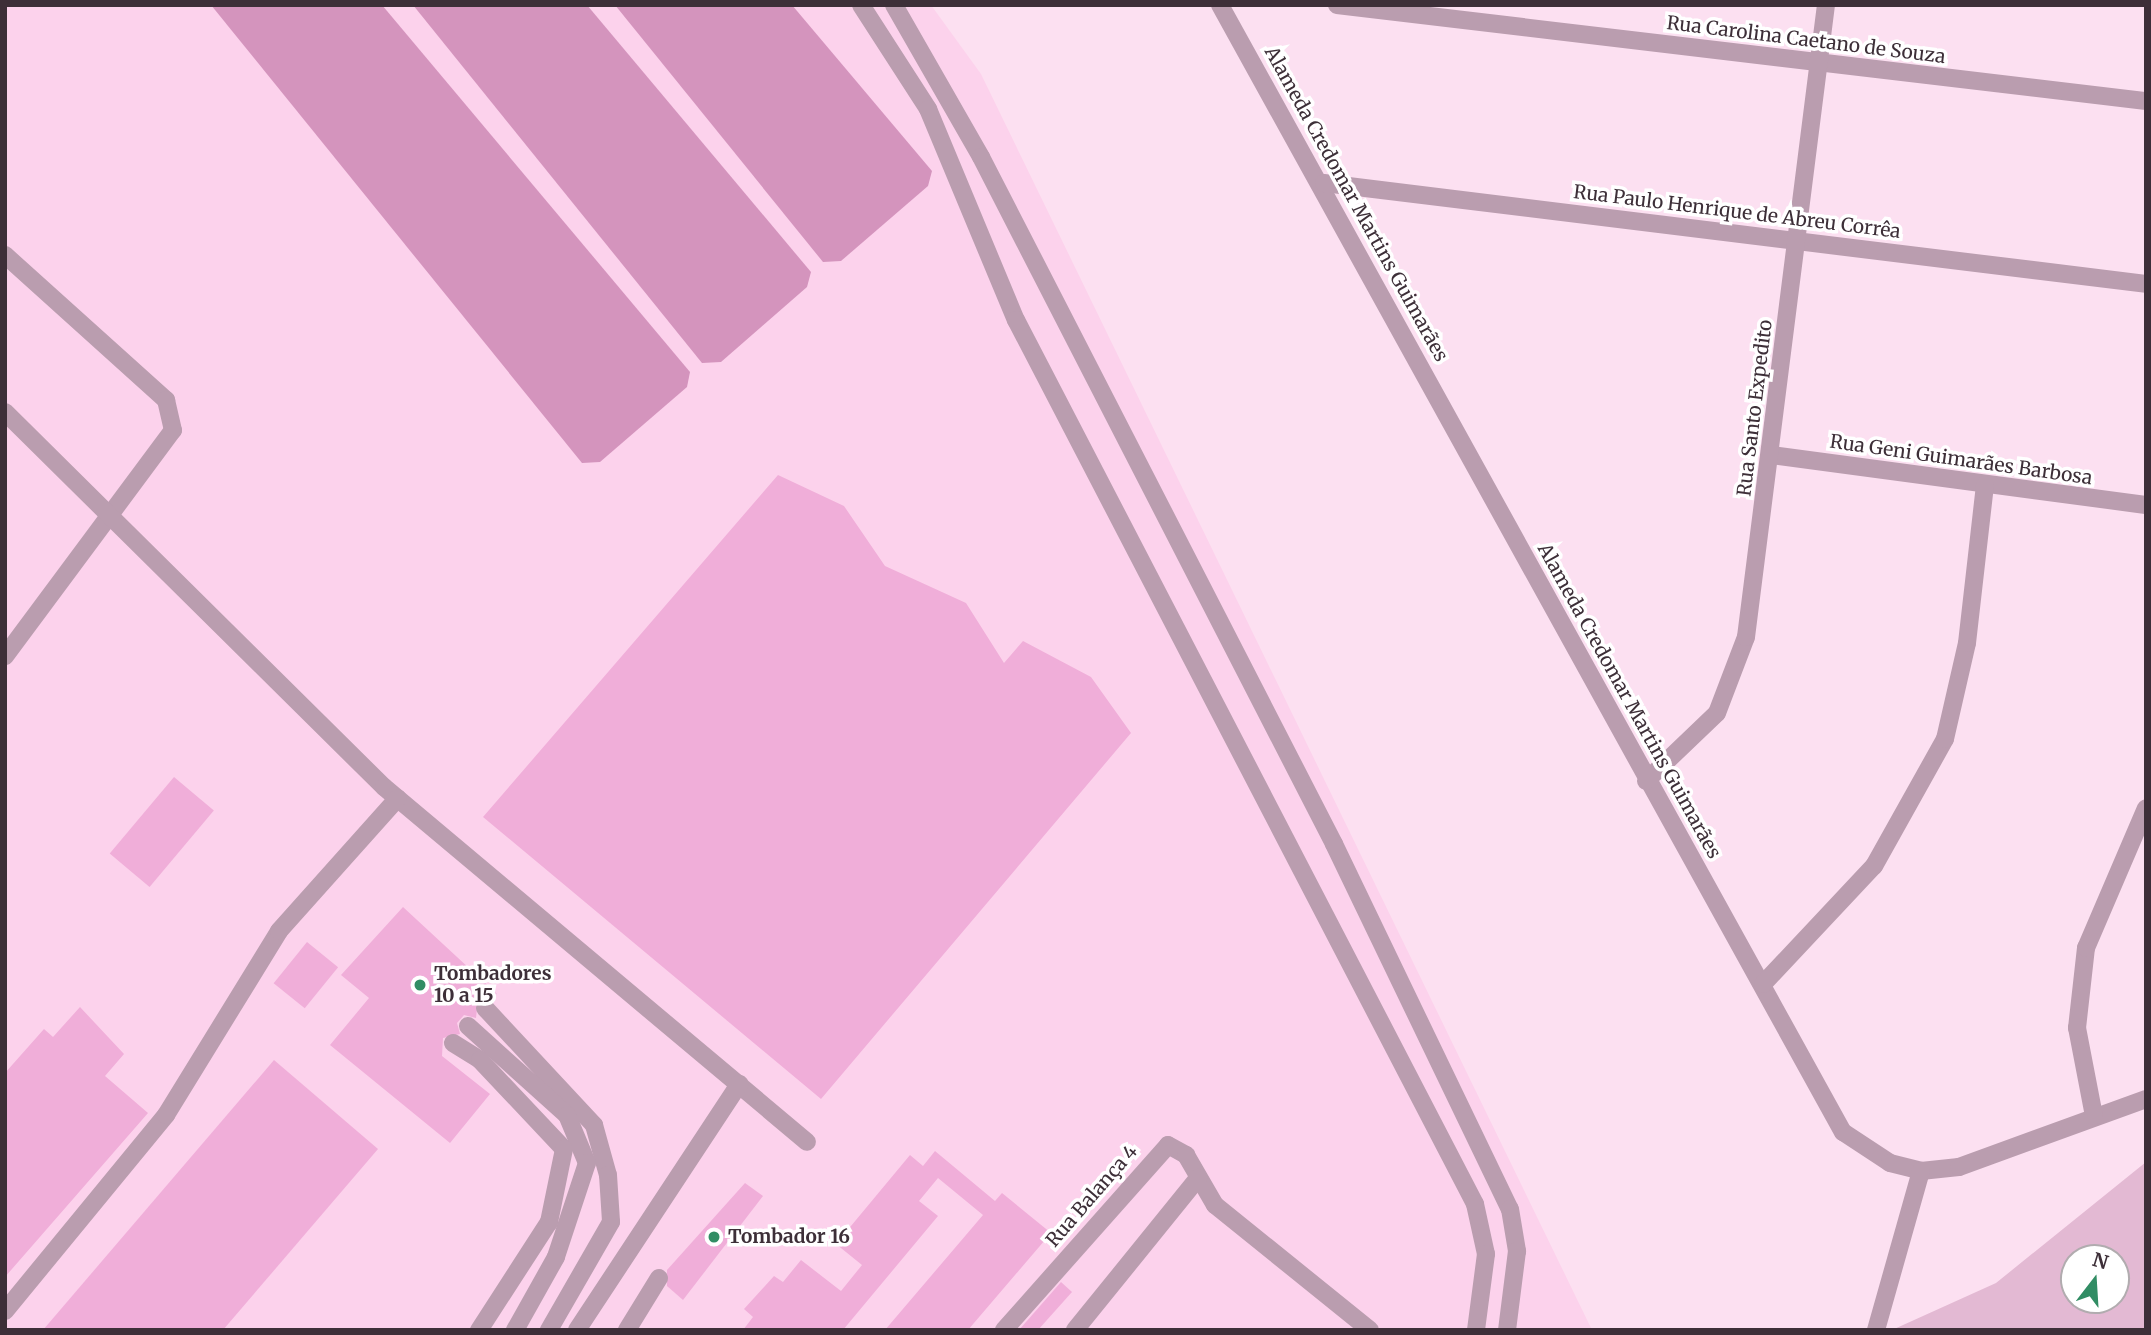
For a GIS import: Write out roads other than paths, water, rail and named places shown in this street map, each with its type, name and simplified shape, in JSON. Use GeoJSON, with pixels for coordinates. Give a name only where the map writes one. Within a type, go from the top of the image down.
{"type":"FeatureCollection","features":[{"type":"Feature","properties":{"kind":"street"},"geometry":{"type":"LineString","coordinates":[[861,5],[928,109],[1016,320],[1475,1204],[1486,1254],[1476,1330]]}},
{"type":"Feature","properties":{"kind":"street"},"geometry":{"type":"LineString","coordinates":[[894,5],[981,157],[1334,844],[1510,1209],[1517,1251],[1507,1330]]}},
{"type":"Feature","properties":{"kind":"street","name":"Alameda Credomar Martins Guimarães"},"geometry":{"type":"LineString","coordinates":[[1220,5],[1324,183],[1646,781],[1763,984],[1843,1132],[1890,1163],[1921,1171],[1999,1156],[2094,1116],[2146,1099]]}},
{"type":"Feature","properties":{"kind":"street","name":"Rua Carolina Caetano de Souza"},"geometry":{"type":"LineString","coordinates":[[1337,5],[2146,101]]}},
{"type":"Feature","properties":{"kind":"street","name":"Rua Santo Expedito"},"geometry":{"type":"LineString","coordinates":[[1646,781],[1717,713],[1745,637],[1771,455],[1826,5]]}},
{"type":"Feature","properties":{"kind":"street","name":"Rua Paulo Henrique de Abreu Corrêa"},"geometry":{"type":"LineString","coordinates":[[1324,183],[2146,284]]}},
{"type":"Feature","properties":{"kind":"street"},"geometry":{"type":"LineString","coordinates":[[5,256],[166,400],[173,430],[115,515],[7,650]]}},
{"type":"Feature","properties":{"kind":"street"},"geometry":{"type":"LineString","coordinates":[[5,412],[115,515],[398,799],[807,1142]]}},
{"type":"Feature","properties":{"kind":"street","name":"Rua Geni Guimarães Barbosa"},"geometry":{"type":"LineString","coordinates":[[1771,455],[2146,505]]}},
{"type":"Feature","properties":{"kind":"street"},"geometry":{"type":"LineString","coordinates":[[1763,984],[1874,866],[1945,739],[1967,643],[1985,485]]}},
{"type":"Feature","properties":{"kind":"street"},"geometry":{"type":"LineString","coordinates":[[5,1311],[166,1115],[279,931],[398,799]]}},
{"type":"Feature","properties":{"kind":"street"},"geometry":{"type":"LineString","coordinates":[[2094,1116],[2077,1028],[2086,948],[2146,808]]}},
{"type":"Feature","properties":{"kind":"street"},"geometry":{"type":"LineString","coordinates":[[485,1008],[594,1125],[608,1175],[611,1222],[549,1330]]}},
{"type":"Feature","properties":{"kind":"street"},"geometry":{"type":"LineString","coordinates":[[468,1026],[568,1115],[587,1163],[556,1257],[515,1330]]}},
{"type":"Feature","properties":{"kind":"street"},"geometry":{"type":"LineString","coordinates":[[453,1043],[480,1060],[564,1149],[549,1222],[479,1330]]}},
{"type":"Feature","properties":{"kind":"street"},"geometry":{"type":"LineString","coordinates":[[577,1330],[739,1084]]}},
{"type":"Feature","properties":{"kind":"street","name":"Rua Balança 4"},"geometry":{"type":"LineString","coordinates":[[1004,1330],[1158,1152],[1179,1146],[1215,1205],[1370,1330]]}},
{"type":"Feature","properties":{"kind":"street"},"geometry":{"type":"LineString","coordinates":[[1876,1330],[1921,1171]]}},
{"type":"Feature","properties":{"kind":"street"},"geometry":{"type":"LineString","coordinates":[[1076,1330],[1198,1178]]}},
{"type":"Feature","properties":{"kind":"street"},"geometry":{"type":"LineString","coordinates":[[627,1330],[659,1278]]}},
{"type":"Feature","properties":{"kind":"place","name":"Tombadores 10 a 15"},"geometry":{"type":"Point","coordinates":[420,985]}},
{"type":"Feature","properties":{"kind":"place","name":"Tombador 16"},"geometry":{"type":"Point","coordinates":[714,1237]}}]}
